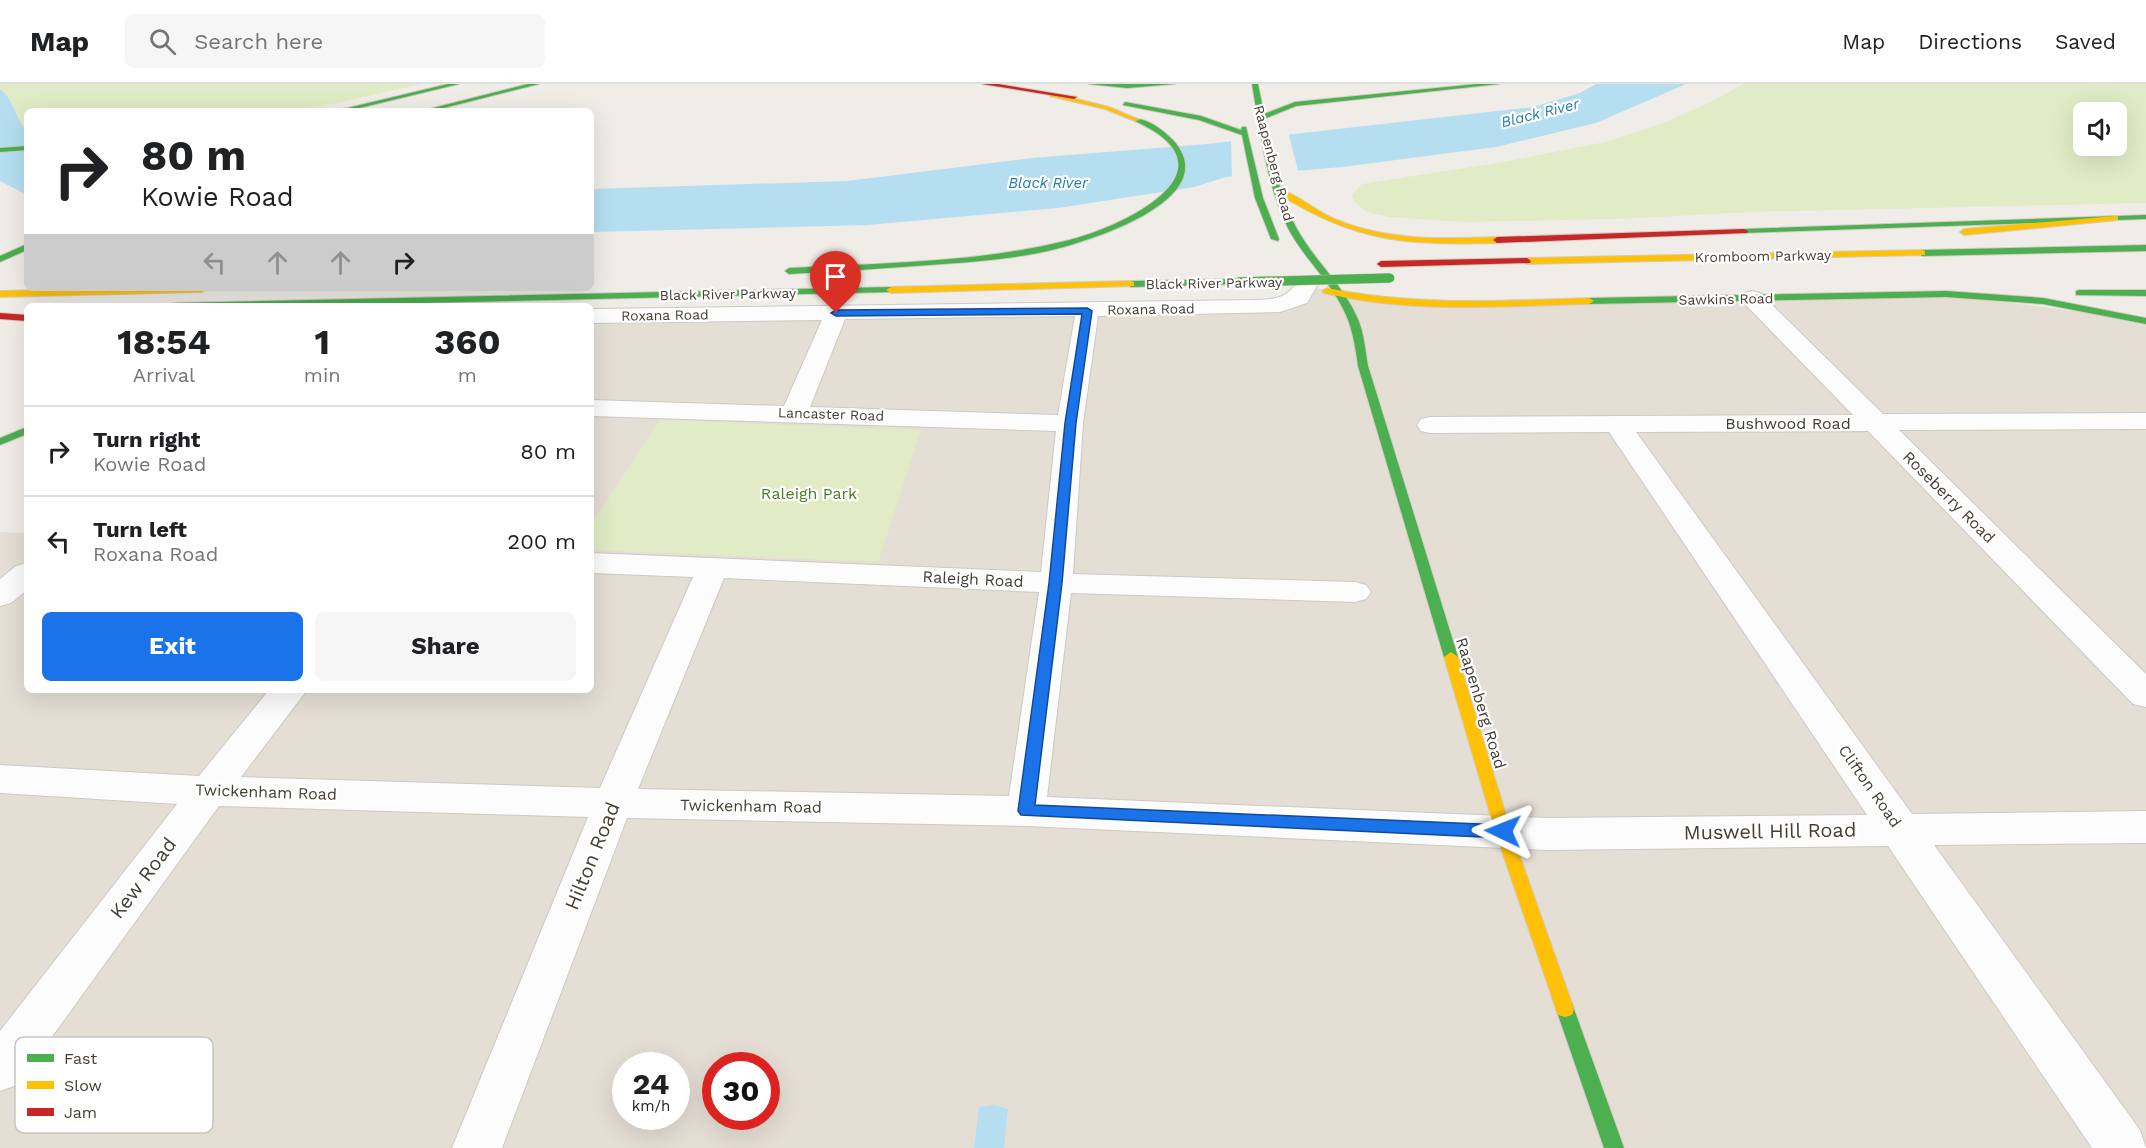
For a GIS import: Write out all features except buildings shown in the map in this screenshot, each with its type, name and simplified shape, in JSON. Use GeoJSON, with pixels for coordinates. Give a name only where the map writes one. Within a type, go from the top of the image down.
{"type":"FeatureCollection","features":[{"type":"Feature","properties":{"kind":"main road"},"geometry":{"type":"LineString","coordinates":[[351,108],[456,84]]}},
{"type":"Feature","properties":{"kind":"main road"},"geometry":{"type":"LineString","coordinates":[[379,108],[466,84]]}},
{"type":"Feature","properties":{"kind":"main road"},"geometry":{"type":"LineString","coordinates":[[438,108],[536,84]]}},
{"type":"Feature","properties":{"kind":"main road"},"geometry":{"type":"LineString","coordinates":[[985,84],[1192,114],[1227,125],[1245,134]]}},
{"type":"Feature","properties":{"kind":"main road"},"geometry":{"type":"LineString","coordinates":[[1092,84],[1127,86],[1172,84]]}},
{"type":"Feature","properties":{"kind":"main road","name":"Raapenberg Road"},"geometry":{"type":"LineString","coordinates":[[1255,84],[1265,134],[1291,226],[1318,269],[1337,293],[1357,329],[1363,366],[1503,831],[1614,1148]]}},
{"type":"Feature","properties":{"kind":"main road"},"geometry":{"type":"LineString","coordinates":[[1323,87],[1365,89],[1423,84]]}},
{"type":"Feature","properties":{"kind":"main road"},"geometry":{"type":"LineString","coordinates":[[1261,118],[1295,104],[1496,84]]}},
{"type":"Feature","properties":{"kind":"main road","name":"Black River Parkway"},"geometry":{"type":"LineString","coordinates":[[982,272],[779,274],[934,262],[1030,251],[1101,234],[1144,216],[1164,201],[1180,181],[1183,167],[1180,154],[1166,136],[1120,113],[1052,95]]}},
{"type":"Feature","properties":{"kind":"main road","name":"Raapenberg Road"},"geometry":{"type":"LineString","coordinates":[[1242,115],[1252,177],[1260,207],[1299,273]]}},
{"type":"Feature","properties":{"kind":"main road"},"geometry":{"type":"LineString","coordinates":[[0,150],[24,148]]}},
{"type":"Feature","properties":{"kind":"main road"},"geometry":{"type":"LineString","coordinates":[[1280,191],[1310,213],[1340,227],[1384,237],[1427,242],[2146,217]]}},
{"type":"Feature","properties":{"kind":"main road"},"geometry":{"type":"LineString","coordinates":[[1534,260],[1890,238],[2115,218]]}},
{"type":"Feature","properties":{"kind":"main road"},"geometry":{"type":"LineString","coordinates":[[0,259],[24,248]]}},
{"type":"Feature","properties":{"kind":"main road","name":"Kromboom Parkway"},"geometry":{"type":"LineString","coordinates":[[1375,264],[2146,248]]}},
{"type":"Feature","properties":{"kind":"main road","name":"Black River Parkway"},"geometry":{"type":"LineString","coordinates":[[1299,273],[1335,265]]}},
{"type":"Feature","properties":{"kind":"main road","name":"Sawkins Road"},"geometry":{"type":"LineString","coordinates":[[1299,273],[1337,293],[1415,305],[1946,294],[2043,301],[2146,321]]}},
{"type":"Feature","properties":{"kind":"main road"},"geometry":{"type":"LineString","coordinates":[[0,286],[18,278]]}},
{"type":"Feature","properties":{"kind":"main road","name":"Black River Parkway"},"geometry":{"type":"LineString","coordinates":[[318,303],[1396,278]]}},
{"type":"Feature","properties":{"kind":"main road"},"geometry":{"type":"LineString","coordinates":[[0,294],[134,291]]}},
{"type":"Feature","properties":{"kind":"main road"},"geometry":{"type":"LineString","coordinates":[[1946,294],[2146,293]]}},
{"type":"Feature","properties":{"kind":"main road"},"geometry":{"type":"LineString","coordinates":[[559,303],[606,297]]}},
{"type":"Feature","properties":{"kind":"main road"},"geometry":{"type":"LineString","coordinates":[[1357,329],[1372,315],[1399,311],[1415,305]]}},
{"type":"Feature","properties":{"kind":"main road"},"geometry":{"type":"LineString","coordinates":[[1,314],[23,312]]}},
{"type":"Feature","properties":{"kind":"main road","name":"Raapenberg Road"},"geometry":{"type":"LineString","coordinates":[[1343,338],[1363,366]]}},
{"type":"Feature","properties":{"kind":"main road"},"geometry":{"type":"LineString","coordinates":[[0,442],[24,431]]}},
{"type":"Feature","properties":{"kind":"street","name":"Roxana Road"},"geometry":{"type":"LineString","coordinates":[[594,316],[1253,307],[1280,305],[1299,298],[1299,273]]}},
{"type":"Feature","properties":{"kind":"street","name":"Roseberry Road"},"geometry":{"type":"LineString","coordinates":[[1752,298],[2146,695]]}},
{"type":"Feature","properties":{"kind":"street"},"geometry":{"type":"LineString","coordinates":[[1026,811],[1056,583],[1070,423],[1087,311]]}},
{"type":"Feature","properties":{"kind":"street"},"geometry":{"type":"LineString","coordinates":[[794,413],[836,313]]}},
{"type":"Feature","properties":{"kind":"street","name":"Lancaster Road"},"geometry":{"type":"LineString","coordinates":[[594,408],[1070,423]]}},
{"type":"Feature","properties":{"kind":"street"},"geometry":{"type":"LineString","coordinates":[[2118,421],[2146,442]]}},
{"type":"Feature","properties":{"kind":"street","name":"Bushwood Road"},"geometry":{"type":"LineString","coordinates":[[1431,425],[2146,421]]}},
{"type":"Feature","properties":{"kind":"street","name":"Clifton Road"},"geometry":{"type":"LineString","coordinates":[[1618,424],[2122,1148]]}},
{"type":"Feature","properties":{"kind":"street","name":"Raleigh Road"},"geometry":{"type":"LineString","coordinates":[[594,563],[1056,583],[1355,592]]}},
{"type":"Feature","properties":{"kind":"street","name":"Hilton Road"},"geometry":{"type":"LineString","coordinates":[[477,1148],[613,803],[713,567]]}},
{"type":"Feature","properties":{"kind":"street"},"geometry":{"type":"LineString","coordinates":[[0,596],[24,576]]}},
{"type":"Feature","properties":{"kind":"street","name":"Kew Road"},"geometry":{"type":"LineString","coordinates":[[24,1037],[209,790],[287,693]]}},
{"type":"Feature","properties":{"kind":"street","name":"Twickenham Road"},"geometry":{"type":"LineString","coordinates":[[0,779],[209,790],[613,803],[1026,811],[1503,831]]}},
{"type":"Feature","properties":{"kind":"street","name":"Muswell Hill Road"},"geometry":{"type":"LineString","coordinates":[[1503,831],[1547,834],[2146,827]]}},
{"type":"Feature","properties":{"kind":"street","name":"Kew Road"},"geometry":{"type":"LineString","coordinates":[[0,1069],[15,1049]]}},
{"type":"Feature","properties":{"kind":"shaded area"},"geometry":{"type":"Polygon","coordinates":[[[1306,286],[1383,302],[1946,294],[2146,321],[2146,1148],[0,1148],[0,532],[24,533],[24,693],[594,693],[594,316],[1280,305],[1306,286]]]}},
{"type":"Feature","properties":{"kind":"green space"},"geometry":{"type":"Polygon","coordinates":[[[0,84],[422,84],[314,108],[24,108],[24,126],[5,93],[0,89],[0,84]]]}},
{"type":"Feature","properties":{"kind":"green space"},"geometry":{"type":"Polygon","coordinates":[[[1743,84],[2146,84],[2146,203],[1751,212],[1620,219],[1465,222],[1389,217],[1367,212],[1354,202],[1352,195],[1362,184],[1503,162],[1605,142],[1661,124],[1711,102],[1743,84]]]}},
{"type":"Feature","properties":{"kind":"green space","name":"Raleigh Park"},"geometry":{"type":"Polygon","coordinates":[[[660,420],[921,430],[878,562],[594,550],[594,520],[660,420]]]}},
{"type":"Feature","properties":{"kind":"water","name":"Black River"},"geometry":{"type":"Polygon","coordinates":[[[1596,84],[1686,84],[1596,123],[1496,147],[1342,167],[1226,177],[1194,187],[1058,208],[868,225],[594,232],[594,189],[847,181],[1032,158],[1207,144],[1533,107],[1580,93],[1596,84]]]}},
{"type":"Feature","properties":{"kind":"water"},"geometry":{"type":"Polygon","coordinates":[[[0,89],[5,93],[24,126],[24,193],[0,181],[0,89]]]}},
{"type":"Feature","properties":{"kind":"water"},"geometry":{"type":"Polygon","coordinates":[[[994,1105],[1008,1109],[1004,1148],[974,1148],[979,1107],[994,1105]]]}},
{"type":"Feature","properties":{"kind":"pier"},"geometry":{"type":"Polygon","coordinates":[[[1288,132],[1299,174],[1232,178],[1231,138],[1288,132]]]}},
{"type":"Feature","properties":{"kind":"traffic: fast"},"geometry":{"type":"LineString","coordinates":[[351,108],[456,84]]}},
{"type":"Feature","properties":{"kind":"traffic: fast"},"geometry":{"type":"LineString","coordinates":[[436,108],[536,84]]}},
{"type":"Feature","properties":{"kind":"traffic: fast"},"geometry":{"type":"LineString","coordinates":[[1092,84],[1127,86],[1172,84]]}},
{"type":"Feature","properties":{"kind":"traffic: fast"},"geometry":{"type":"LineString","coordinates":[[1255,84],[1273,174],[1291,226],[1305,249],[1339,293],[1354,323],[1363,366],[1451,657]]}},
{"type":"Feature","properties":{"kind":"traffic: fast"},"geometry":{"type":"LineString","coordinates":[[1261,118],[1295,104],[1496,84]]}},
{"type":"Feature","properties":{"kind":"traffic: fast"},"geometry":{"type":"LineString","coordinates":[[1125,104],[1201,118],[1245,134]]}},
{"type":"Feature","properties":{"kind":"traffic: fast"},"geometry":{"type":"LineString","coordinates":[[789,271],[997,256],[1034,251],[1102,233],[1133,218],[1161,200],[1173,190],[1181,177],[1181,158],[1172,144],[1152,127],[1137,120]]}},
{"type":"Feature","properties":{"kind":"traffic: fast"},"geometry":{"type":"LineString","coordinates":[[1244,128],[1259,198],[1275,239]]}},
{"type":"Feature","properties":{"kind":"traffic: fast"},"geometry":{"type":"LineString","coordinates":[[0,150],[24,148]]}},
{"type":"Feature","properties":{"kind":"traffic: fast"},"geometry":{"type":"LineString","coordinates":[[1744,231],[2146,217]]}},
{"type":"Feature","properties":{"kind":"traffic: fast"},"geometry":{"type":"LineString","coordinates":[[0,259],[24,248]]}},
{"type":"Feature","properties":{"kind":"traffic: fast"},"geometry":{"type":"LineString","coordinates":[[1922,253],[2146,248]]}},
{"type":"Feature","properties":{"kind":"traffic: fast"},"geometry":{"type":"LineString","coordinates":[[1238,282],[1390,278]]}},
{"type":"Feature","properties":{"kind":"traffic: fast"},"geometry":{"type":"LineString","coordinates":[[1131,284],[1238,282]]}},
{"type":"Feature","properties":{"kind":"traffic: fast"},"geometry":{"type":"LineString","coordinates":[[308,303],[891,290]]}},
{"type":"Feature","properties":{"kind":"traffic: fast"},"geometry":{"type":"LineString","coordinates":[[2079,293],[2146,293]]}},
{"type":"Feature","properties":{"kind":"traffic: fast"},"geometry":{"type":"LineString","coordinates":[[1589,301],[1946,294],[2043,301],[2146,321]]}},
{"type":"Feature","properties":{"kind":"traffic: fast"},"geometry":{"type":"LineString","coordinates":[[0,442],[24,431]]}},
{"type":"Feature","properties":{"kind":"traffic: fast"},"geometry":{"type":"LineString","coordinates":[[1565,1009],[1614,1148]]}},
{"type":"Feature","properties":{"kind":"traffic: slow"},"geometry":{"type":"LineString","coordinates":[[1052,95],[1107,108],[1137,120]]}},
{"type":"Feature","properties":{"kind":"traffic: slow"},"geometry":{"type":"LineString","coordinates":[[1280,191],[1307,208],[1359,231],[1410,240],[1497,240]]}},
{"type":"Feature","properties":{"kind":"traffic: slow"},"geometry":{"type":"LineString","coordinates":[[1964,232],[2115,218]]}},
{"type":"Feature","properties":{"kind":"traffic: slow"},"geometry":{"type":"LineString","coordinates":[[1527,261],[1922,253]]}},
{"type":"Feature","properties":{"kind":"traffic: slow"},"geometry":{"type":"LineString","coordinates":[[891,290],[1131,284]]}},
{"type":"Feature","properties":{"kind":"traffic: slow"},"geometry":{"type":"LineString","coordinates":[[0,294],[121,291]]}},
{"type":"Feature","properties":{"kind":"traffic: slow"},"geometry":{"type":"LineString","coordinates":[[1327,291],[1359,298],[1424,304],[1589,301]]}},
{"type":"Feature","properties":{"kind":"traffic: slow"},"geometry":{"type":"LineString","coordinates":[[1451,657],[1503,831],[1565,1009]]}},
{"type":"Feature","properties":{"kind":"traffic: jam"},"geometry":{"type":"LineString","coordinates":[[985,84],[1074,97]]}},
{"type":"Feature","properties":{"kind":"traffic: jam"},"geometry":{"type":"LineString","coordinates":[[1497,240],[1744,231]]}},
{"type":"Feature","properties":{"kind":"traffic: jam"},"geometry":{"type":"LineString","coordinates":[[1381,264],[1527,261]]}},
{"type":"Feature","properties":{"kind":"traffic: jam"},"geometry":{"type":"LineString","coordinates":[[0,316],[24,318]]}},
{"type":"Feature","properties":{"kind":"route"},"geometry":{"type":"LineString","coordinates":[[836,313],[1087,311],[1070,423],[1056,583],[1026,811],[1503,831]]}}]}
